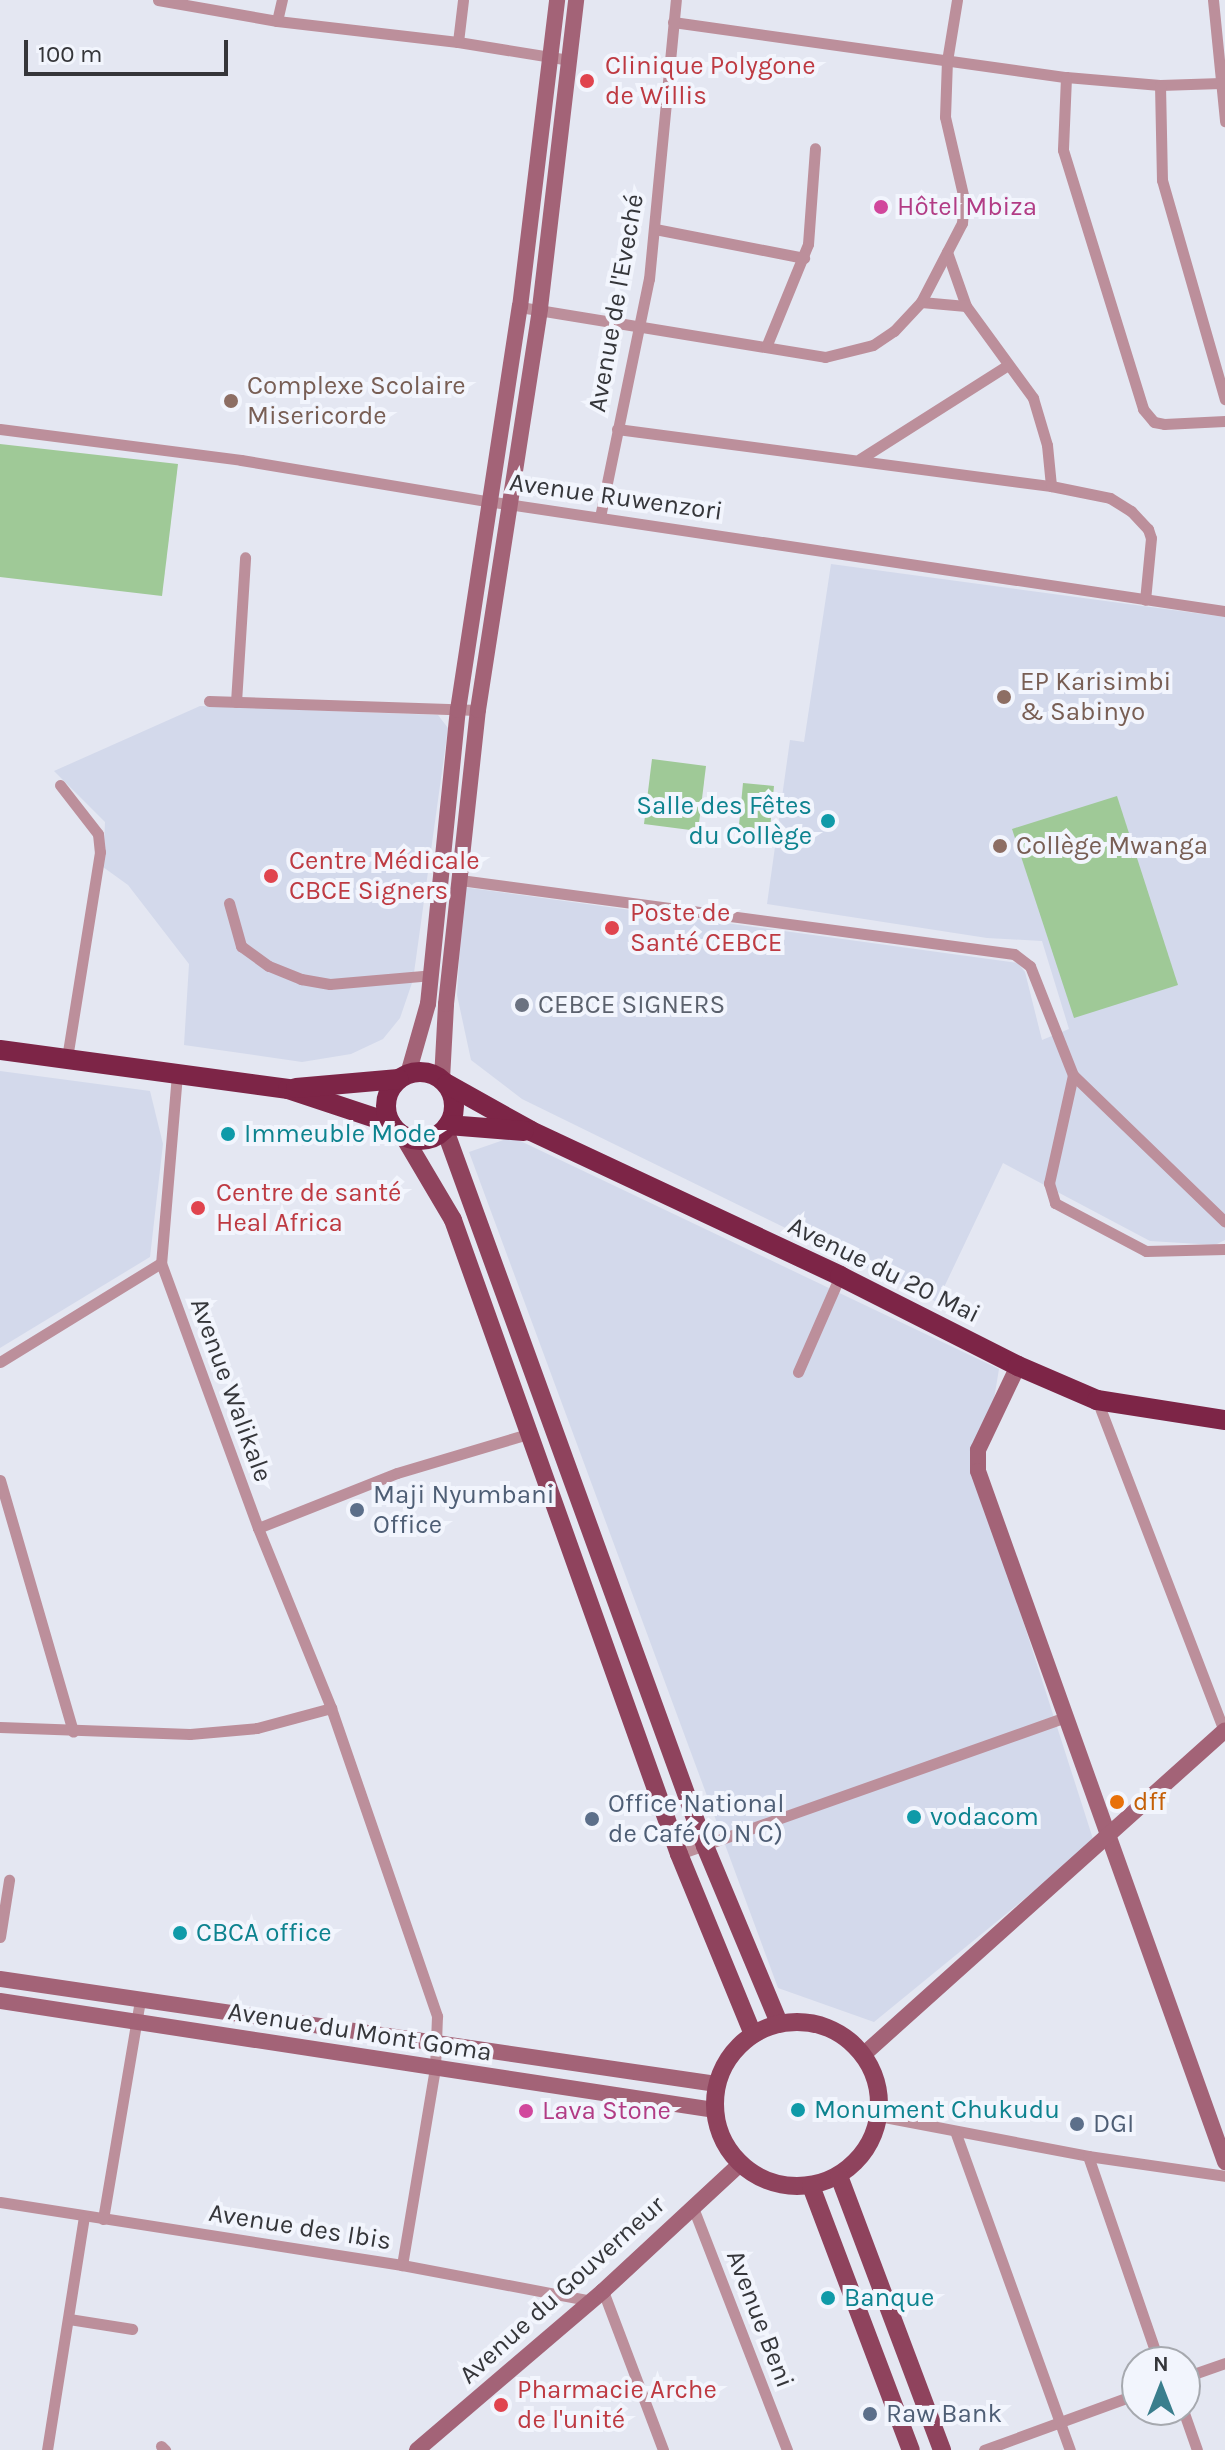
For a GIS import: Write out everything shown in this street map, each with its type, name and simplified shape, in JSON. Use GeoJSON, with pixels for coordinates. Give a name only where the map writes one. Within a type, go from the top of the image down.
{"type":"FeatureCollection","features":[{"type":"Feature","properties":{"kind":"highway"},"geometry":{"type":"LineString","coordinates":[[0,1050],[288,1089],[426,1140],[447,1128],[531,1131]]}},
{"type":"Feature","properties":{"kind":"highway"},"geometry":{"type":"LineString","coordinates":[[288,1089],[425,1072],[444,1082],[455,1109],[447,1128]]}},
{"type":"Feature","properties":{"kind":"highway"},"geometry":{"type":"LineString","coordinates":[[397,1130],[386,1113],[387,1094],[404,1076]]}},
{"type":"Feature","properties":{"kind":"highway","name":"Avenue du 20 Mai"},"geometry":{"type":"LineString","coordinates":[[444,1082],[531,1131],[840,1276],[1018,1366],[1097,1400],[1225,1420]]}},
{"type":"Feature","properties":{"kind":"main road"},"geometry":{"type":"LineString","coordinates":[[447,1128],[705,1846],[779,2023]]}},
{"type":"Feature","properties":{"kind":"main road"},"geometry":{"type":"LineString","coordinates":[[397,1130],[453,1220],[679,1854],[753,2034]]}},
{"type":"Feature","properties":{"kind":"main road"},"geometry":{"type":"LineString","coordinates":[[802,2022],[826,2027],[847,2038],[863,2055],[877,2084],[879,2116],[872,2140],[858,2160],[839,2176],[811,2186],[785,2186],[761,2179],[740,2164],[727,2149],[714,2110],[716,2084],[736,2047],[753,2034],[779,2023],[802,2022]]}},
{"type":"Feature","properties":{"kind":"main road"},"geometry":{"type":"LineString","coordinates":[[839,2176],[942,2450]]}},
{"type":"Feature","properties":{"kind":"main road"},"geometry":{"type":"LineString","coordinates":[[811,2186],[911,2450]]}},
{"type":"Feature","properties":{"kind":"street"},"geometry":{"type":"LineString","coordinates":[[158,0],[184,2],[277,21],[458,42],[569,60]]}},
{"type":"Feature","properties":{"kind":"street"},"geometry":{"type":"LineString","coordinates":[[277,21],[282,0]]}},
{"type":"Feature","properties":{"kind":"street"},"geometry":{"type":"LineString","coordinates":[[458,42],[463,0]]}},
{"type":"Feature","properties":{"kind":"street"},"geometry":{"type":"LineString","coordinates":[[404,1076],[428,1004],[458,710],[487,501],[520,307],[557,0]]}},
{"type":"Feature","properties":{"kind":"street"},"geometry":{"type":"LineString","coordinates":[[444,1082],[460,880],[478,710],[540,308],[576,0]]}},
{"type":"Feature","properties":{"kind":"street","name":"Avenue de l'Eveché"},"geometry":{"type":"LineString","coordinates":[[600,517],[655,229],[676,0]]}},
{"type":"Feature","properties":{"kind":"street"},"geometry":{"type":"LineString","coordinates":[[520,307],[825,357],[848,354],[873,345],[894,331],[921,302],[962,223],[964,199],[945,117],[947,61],[957,0]]}},
{"type":"Feature","properties":{"kind":"street"},"geometry":{"type":"LineString","coordinates":[[1213,0],[1225,121]]}},
{"type":"Feature","properties":{"kind":"street"},"geometry":{"type":"LineString","coordinates":[[673,22],[1066,77],[1160,85],[1221,83]]}},
{"type":"Feature","properties":{"kind":"street"},"geometry":{"type":"LineString","coordinates":[[1066,77],[1063,150],[1143,409],[1154,422],[1164,424],[1225,421]]}},
{"type":"Feature","properties":{"kind":"street"},"geometry":{"type":"LineString","coordinates":[[1160,85],[1162,180],[1225,399]]}},
{"type":"Feature","properties":{"kind":"street"},"geometry":{"type":"LineString","coordinates":[[766,347],[804,258],[815,148]]}},
{"type":"Feature","properties":{"kind":"street"},"geometry":{"type":"LineString","coordinates":[[655,229],[804,258]]}},
{"type":"Feature","properties":{"kind":"street"},"geometry":{"type":"LineString","coordinates":[[947,252],[966,306],[1033,398],[1047,445],[1051,486]]}},
{"type":"Feature","properties":{"kind":"street"},"geometry":{"type":"LineString","coordinates":[[921,302],[966,306]]}},
{"type":"Feature","properties":{"kind":"street"},"geometry":{"type":"LineString","coordinates":[[860,459],[1008,365]]}},
{"type":"Feature","properties":{"kind":"street","name":"Avenue Ruwenzori"},"geometry":{"type":"LineString","coordinates":[[0,429],[241,460],[487,501],[1225,611]]}},
{"type":"Feature","properties":{"kind":"street"},"geometry":{"type":"LineString","coordinates":[[617,429],[860,459],[1051,486],[1110,498],[1142,520],[1151,538],[1145,600]]}},
{"type":"Feature","properties":{"kind":"street"},"geometry":{"type":"LineString","coordinates":[[236,702],[245,557]]}},
{"type":"Feature","properties":{"kind":"street"},"geometry":{"type":"LineString","coordinates":[[466,662],[485,663]]}},
{"type":"Feature","properties":{"kind":"street"},"geometry":{"type":"LineString","coordinates":[[209,701],[478,710]]}},
{"type":"Feature","properties":{"kind":"street"},"geometry":{"type":"LineString","coordinates":[[60,785],[98,834],[100,852],[67,1059]]}},
{"type":"Feature","properties":{"kind":"street"},"geometry":{"type":"LineString","coordinates":[[460,880],[1014,954],[1030,966],[1073,1075],[1225,1222]]}},
{"type":"Feature","properties":{"kind":"street"},"geometry":{"type":"LineString","coordinates":[[229,903],[241,946],[269,966],[301,979],[330,984],[432,975]]}},
{"type":"Feature","properties":{"kind":"street","name":"Avenue Walikale"},"geometry":{"type":"LineString","coordinates":[[177,1074],[161,1263],[258,1528],[331,1708],[437,2016],[439,2043],[402,2265]]}},
{"type":"Feature","properties":{"kind":"street"},"geometry":{"type":"LineString","coordinates":[[1073,1075],[1049,1183],[1055,1203],[1146,1251],[1225,1249]]}},
{"type":"Feature","properties":{"kind":"street"},"geometry":{"type":"LineString","coordinates":[[0,1362],[161,1263]]}},
{"type":"Feature","properties":{"kind":"street"},"geometry":{"type":"LineString","coordinates":[[798,1372],[840,1276]]}},
{"type":"Feature","properties":{"kind":"street"},"geometry":{"type":"LineString","coordinates":[[1018,1366],[976,1461],[1064,1718],[1225,2162]]}},
{"type":"Feature","properties":{"kind":"street"},"geometry":{"type":"LineString","coordinates":[[863,2055],[1225,1731],[1097,1400]]}},
{"type":"Feature","properties":{"kind":"street"},"geometry":{"type":"LineString","coordinates":[[258,1528],[397,1473],[531,1433]]}},
{"type":"Feature","properties":{"kind":"street"},"geometry":{"type":"LineString","coordinates":[[0,1480],[73,1732]]}},
{"type":"Feature","properties":{"kind":"street"},"geometry":{"type":"LineString","coordinates":[[0,1727],[164,1735],[223,1732],[257,1728],[331,1708]]}},
{"type":"Feature","properties":{"kind":"street"},"geometry":{"type":"LineString","coordinates":[[679,1854],[1064,1718]]}},
{"type":"Feature","properties":{"kind":"street"},"geometry":{"type":"LineString","coordinates":[[0,1937],[9,1880]]}},
{"type":"Feature","properties":{"kind":"street"},"geometry":{"type":"LineString","coordinates":[[0,1979],[716,2084]]}},
{"type":"Feature","properties":{"kind":"street","name":"Avenue du Mont Goma"},"geometry":{"type":"LineString","coordinates":[[0,2001],[714,2110]]}},
{"type":"Feature","properties":{"kind":"street"},"geometry":{"type":"LineString","coordinates":[[103,2219],[140,2001]]}},
{"type":"Feature","properties":{"kind":"street"},"geometry":{"type":"LineString","coordinates":[[879,2116],[1088,2156],[1225,2176]]}},
{"type":"Feature","properties":{"kind":"street"},"geometry":{"type":"LineString","coordinates":[[955,2131],[1070,2450]]}},
{"type":"Feature","properties":{"kind":"street"},"geometry":{"type":"LineString","coordinates":[[1088,2156],[1153,2346]]}},
{"type":"Feature","properties":{"kind":"street","name":"Avenue du Gouverneur"},"geometry":{"type":"LineString","coordinates":[[417,2450],[597,2296],[692,2205],[740,2164]]}},
{"type":"Feature","properties":{"kind":"street","name":"Avenue des Ibis"},"geometry":{"type":"LineString","coordinates":[[0,2202],[597,2296]]}},
{"type":"Feature","properties":{"kind":"street","name":"Avenue Beni"},"geometry":{"type":"LineString","coordinates":[[692,2205],[787,2450]]}},
{"type":"Feature","properties":{"kind":"street"},"geometry":{"type":"LineString","coordinates":[[47,2450],[84,2217]]}},
{"type":"Feature","properties":{"kind":"street"},"geometry":{"type":"LineString","coordinates":[[597,2296],[663,2450]]}},
{"type":"Feature","properties":{"kind":"street"},"geometry":{"type":"LineString","coordinates":[[69,2319],[132,2329]]}},
{"type":"Feature","properties":{"kind":"street"},"geometry":{"type":"LineString","coordinates":[[1201,2371],[1225,2363]]}},
{"type":"Feature","properties":{"kind":"street"},"geometry":{"type":"LineString","coordinates":[[984,2450],[1121,2400]]}},
{"type":"Feature","properties":{"kind":"street"},"geometry":{"type":"LineString","coordinates":[[1189,2426],[1197,2450]]}},
{"type":"Feature","properties":{"kind":"shaded area"},"geometry":{"type":"Polygon","coordinates":[[[831,564],[1225,617],[1225,1240],[1215,1245],[1150,1241],[1003,1163],[937,1302],[522,1099],[471,1060],[457,995],[463,887],[1018,963],[1025,972],[1042,1040],[1069,1029],[1042,941],[987,938],[767,904],[790,740],[804,742],[831,564]]]}},
{"type":"Feature","properties":{"kind":"shaded area","name":"Centre Médicale CBCE Signers"},"geometry":{"type":"Polygon","coordinates":[[[200,706],[438,715],[448,728],[413,980],[400,1018],[383,1039],[351,1054],[302,1062],[184,1045],[189,964],[128,885],[103,867],[105,822],[54,771],[200,706]]]}},
{"type":"Feature","properties":{"kind":"shaded area"},"geometry":{"type":"Polygon","coordinates":[[[0,1071],[150,1091],[163,1144],[150,1257],[0,1348],[0,1071]]]}},
{"type":"Feature","properties":{"kind":"shaded area"},"geometry":{"type":"Polygon","coordinates":[[[512,1137],[999,1369],[991,1417],[971,1459],[1094,1842],[874,2022],[778,1988],[469,1152],[512,1137]]]}},
{"type":"Feature","properties":{"kind":"green space"},"geometry":{"type":"Polygon","coordinates":[[[0,444],[178,464],[162,596],[0,577],[0,444]]]}},
{"type":"Feature","properties":{"kind":"green space"},"geometry":{"type":"Polygon","coordinates":[[[652,759],[706,766],[698,831],[644,824],[652,759]]]}},
{"type":"Feature","properties":{"kind":"green space"},"geometry":{"type":"Polygon","coordinates":[[[743,783],[774,786],[769,839],[738,836],[743,783]]]}},
{"type":"Feature","properties":{"kind":"green space"},"geometry":{"type":"Polygon","coordinates":[[[1117,796],[1178,985],[1074,1018],[1012,829],[1117,796]]]}},
{"type":"Feature","properties":{"kind":"place","name":"Clinique Polygone de Willis"},"geometry":{"type":"Point","coordinates":[587,81]}},
{"type":"Feature","properties":{"kind":"place","name":"Hôtel Mbiza"},"geometry":{"type":"Point","coordinates":[881,207]}},
{"type":"Feature","properties":{"kind":"place","name":"Complexe Scolaire Misericorde"},"geometry":{"type":"Point","coordinates":[231,401]}},
{"type":"Feature","properties":{"kind":"place","name":"EP Karisimbi & Sabinyo"},"geometry":{"type":"Point","coordinates":[1004,697]}},
{"type":"Feature","properties":{"kind":"place","name":"Salle des Fêtes du Collège"},"geometry":{"type":"Point","coordinates":[828,821]}},
{"type":"Feature","properties":{"kind":"place","name":"Collège Mwanga"},"geometry":{"type":"Point","coordinates":[1000,846]}},
{"type":"Feature","properties":{"kind":"place","name":"Centre Médicale CBCE Signers"},"geometry":{"type":"Point","coordinates":[271,876]}},
{"type":"Feature","properties":{"kind":"place","name":"Poste de Santé CEBCE"},"geometry":{"type":"Point","coordinates":[612,928]}},
{"type":"Feature","properties":{"kind":"place","name":"CEBCE SIGNERS"},"geometry":{"type":"Point","coordinates":[522,1005]}},
{"type":"Feature","properties":{"kind":"place","name":"Immeuble Mode"},"geometry":{"type":"Point","coordinates":[228,1134]}},
{"type":"Feature","properties":{"kind":"place","name":"Centre de santé Heal Africa"},"geometry":{"type":"Point","coordinates":[198,1208]}},
{"type":"Feature","properties":{"kind":"place","name":"Maji Nyumbani Office"},"geometry":{"type":"Point","coordinates":[357,1510]}},
{"type":"Feature","properties":{"kind":"place","name":"dff"},"geometry":{"type":"Point","coordinates":[1117,1802]}},
{"type":"Feature","properties":{"kind":"place","name":"vodacom"},"geometry":{"type":"Point","coordinates":[914,1817]}},
{"type":"Feature","properties":{"kind":"place","name":"Office National de Café (O N C)"},"geometry":{"type":"Point","coordinates":[592,1819]}},
{"type":"Feature","properties":{"kind":"place","name":"CBCA office"},"geometry":{"type":"Point","coordinates":[180,1933]}},
{"type":"Feature","properties":{"kind":"place","name":"Monument Chukudu"},"geometry":{"type":"Point","coordinates":[798,2110]}},
{"type":"Feature","properties":{"kind":"place","name":"Lava Stone"},"geometry":{"type":"Point","coordinates":[526,2111]}},
{"type":"Feature","properties":{"kind":"place","name":"DGI"},"geometry":{"type":"Point","coordinates":[1077,2124]}},
{"type":"Feature","properties":{"kind":"place","name":"Banque"},"geometry":{"type":"Point","coordinates":[828,2298]}},
{"type":"Feature","properties":{"kind":"place","name":"Pharmacie Arche de l'unité"},"geometry":{"type":"Point","coordinates":[501,2405]}},
{"type":"Feature","properties":{"kind":"place","name":"Raw Bank"},"geometry":{"type":"Point","coordinates":[870,2414]}}]}
